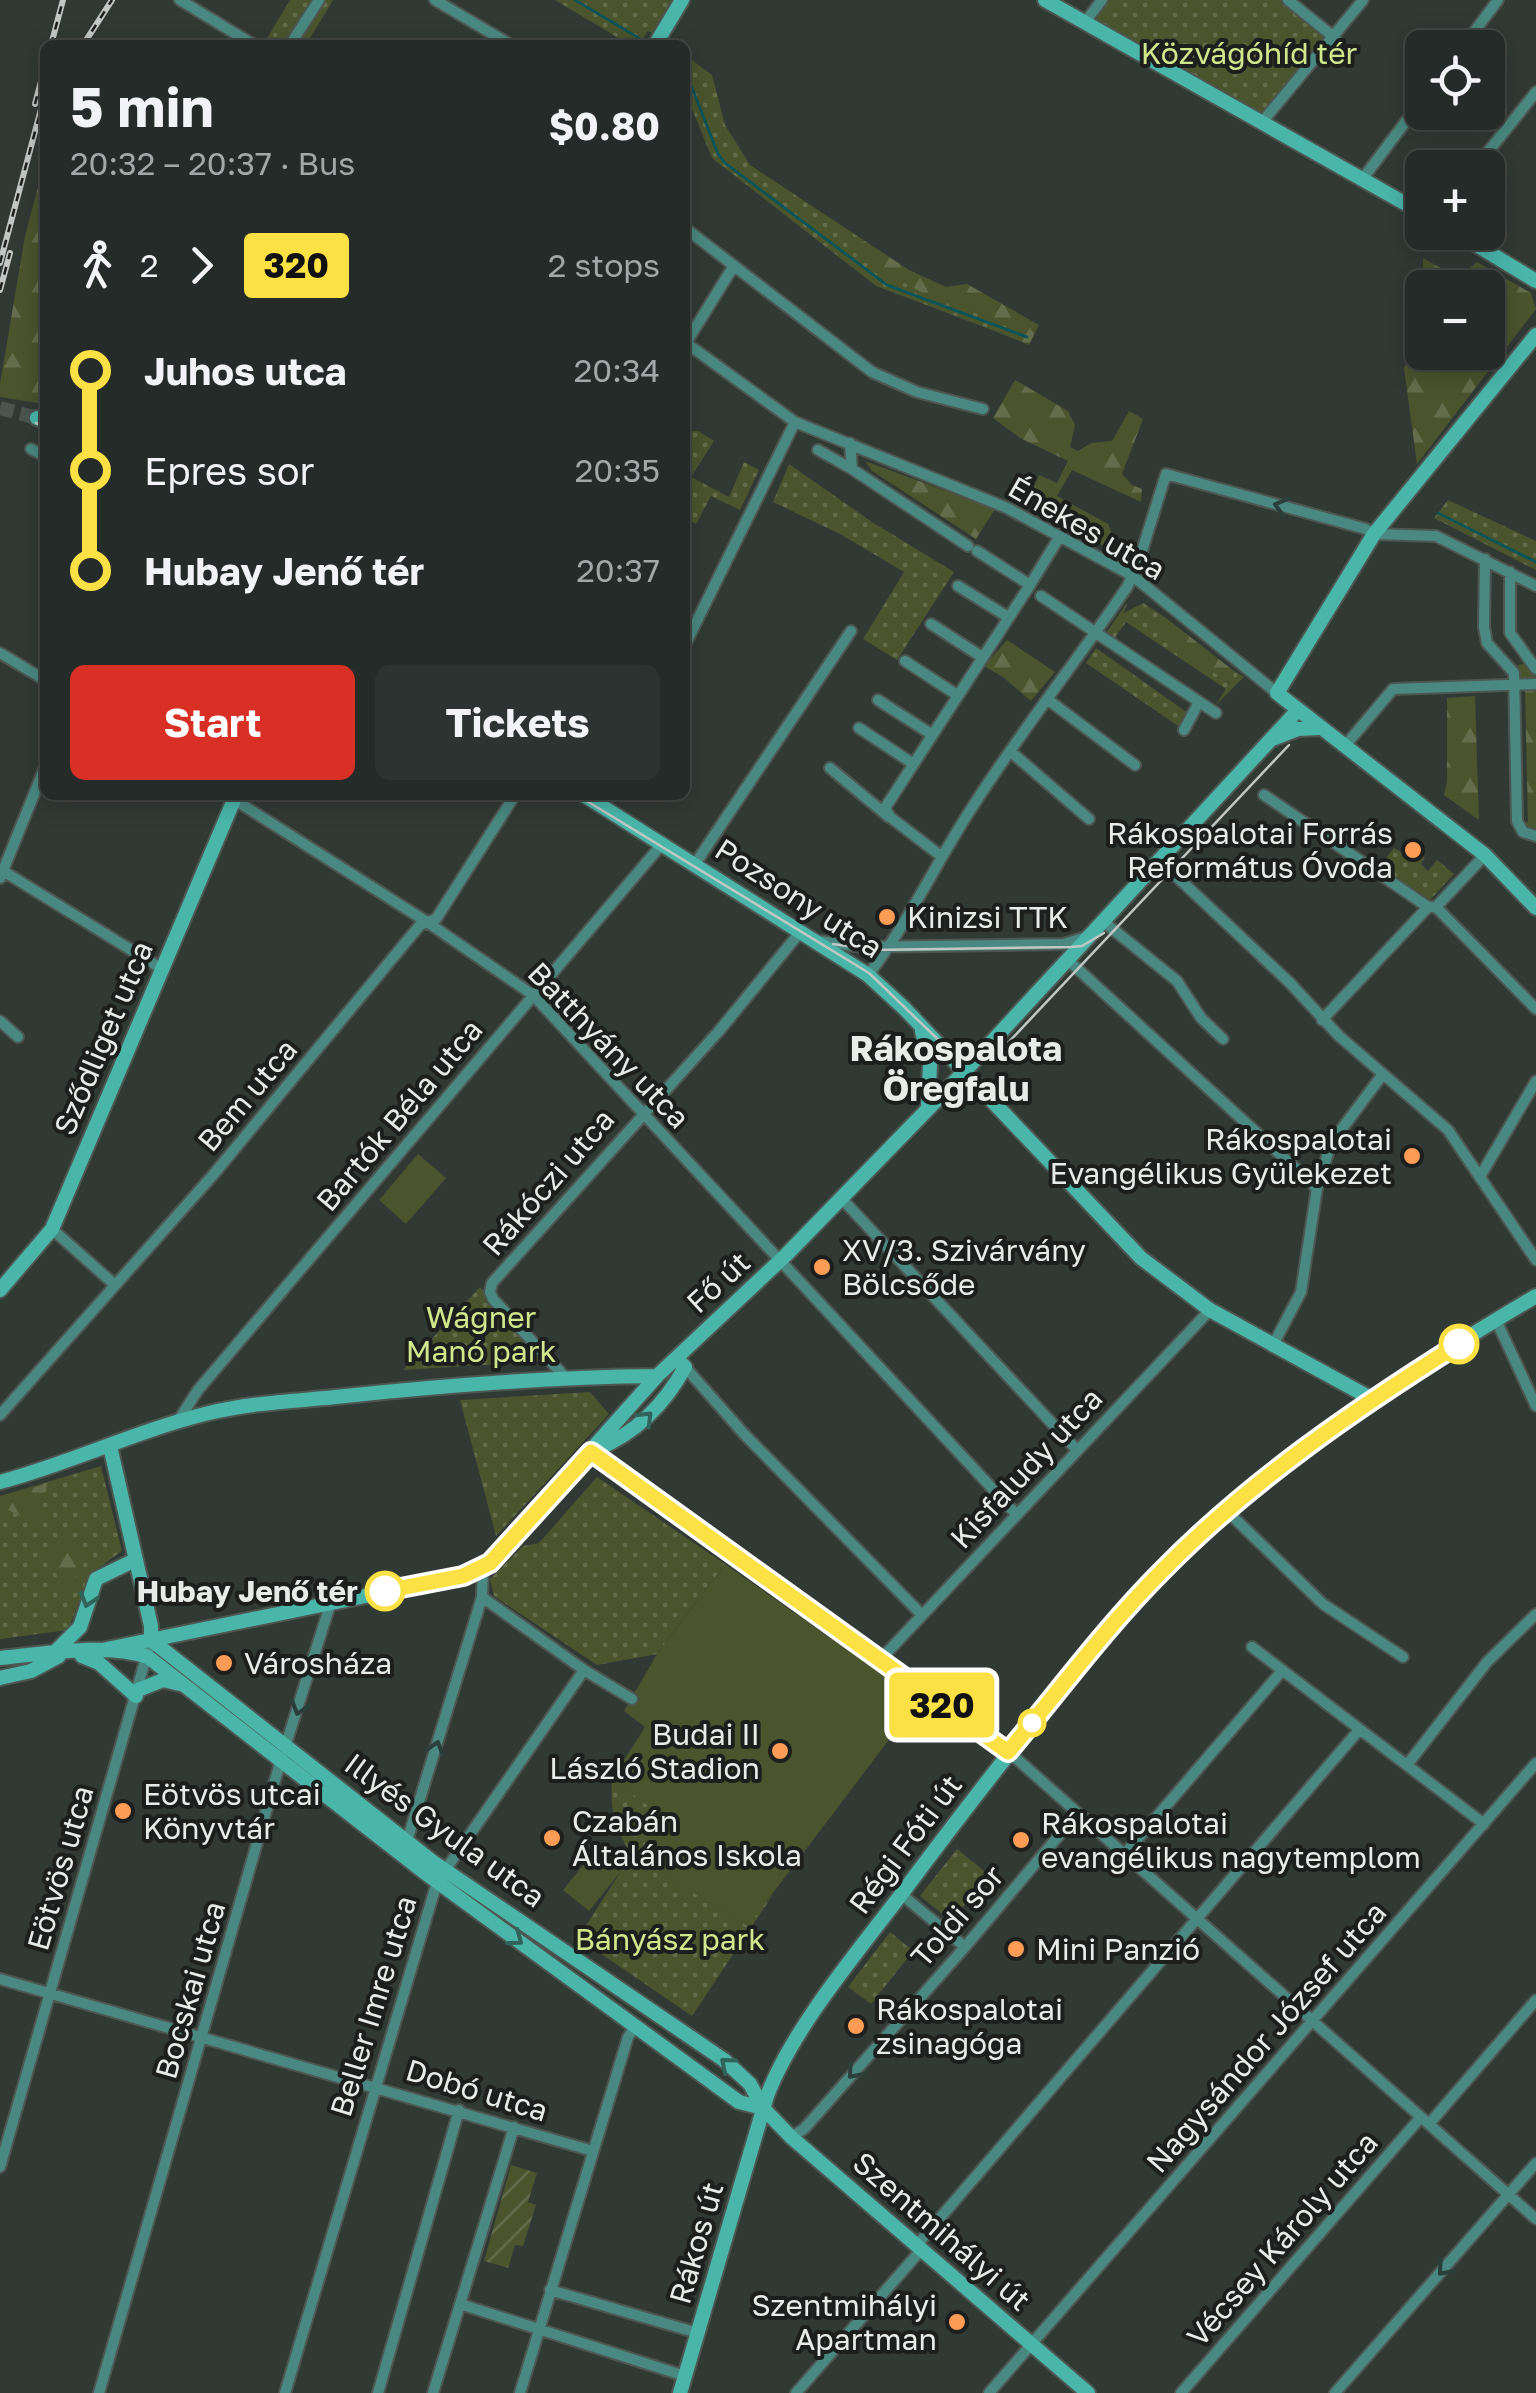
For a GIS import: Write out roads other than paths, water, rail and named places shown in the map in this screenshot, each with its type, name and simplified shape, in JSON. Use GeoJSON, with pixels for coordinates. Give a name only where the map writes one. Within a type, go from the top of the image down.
{"type":"FeatureCollection","features":[{"type":"Feature","properties":{"kind":"street"},"geometry":{"type":"LineString","coordinates":[[180,0],[246,40]]}},
{"type":"Feature","properties":{"kind":"street"},"geometry":{"type":"LineString","coordinates":[[293,40],[319,0]]}},
{"type":"Feature","properties":{"kind":"street"},"geometry":{"type":"LineString","coordinates":[[435,0],[503,40]]}},
{"type":"Feature","properties":{"kind":"street"},"geometry":{"type":"LineString","coordinates":[[658,40],[682,0]]}},
{"type":"Feature","properties":{"kind":"street"},"geometry":{"type":"LineString","coordinates":[[1045,0],[1405,202]]}},
{"type":"Feature","properties":{"kind":"street"},"geometry":{"type":"LineString","coordinates":[[1085,22],[1102,0]]}},
{"type":"Feature","properties":{"kind":"street"},"geometry":{"type":"LineString","coordinates":[[1288,0],[1334,38]]}},
{"type":"Feature","properties":{"kind":"street"},"geometry":{"type":"LineString","coordinates":[[1263,121],[1363,0]]}},
{"type":"Feature","properties":{"kind":"street"},"geometry":{"type":"LineString","coordinates":[[1476,30],[1498,0]]}},
{"type":"Feature","properties":{"kind":"street"},"geometry":{"type":"LineString","coordinates":[[1489,150],[1536,92]]}},
{"type":"Feature","properties":{"kind":"street"},"geometry":{"type":"LineString","coordinates":[[1364,177],[1405,123]]}},
{"type":"Feature","properties":{"kind":"street"},"geometry":{"type":"LineString","coordinates":[[690,232],[872,372],[917,392],[983,409]]}},
{"type":"Feature","properties":{"kind":"street"},"geometry":{"type":"LineString","coordinates":[[1485,250],[1536,281]]}},
{"type":"Feature","properties":{"kind":"street"},"geometry":{"type":"LineString","coordinates":[[690,336],[733,267]]}},
{"type":"Feature","properties":{"kind":"street"},"geometry":{"type":"LineString","coordinates":[[1536,335],[1374,534],[1277,693],[1486,855],[1536,908]]}},
{"type":"Feature","properties":{"kind":"street","name":"Énekes utca"},"geometry":{"type":"LineString","coordinates":[[690,345],[795,422],[946,481],[1133,576],[1277,693]]}},
{"type":"Feature","properties":{"kind":"street"},"geometry":{"type":"LineString","coordinates":[[690,635],[795,422]]}},
{"type":"Feature","properties":{"kind":"street"},"geometry":{"type":"LineString","coordinates":[[850,444],[852,469]]}},
{"type":"Feature","properties":{"kind":"street"},"geometry":{"type":"LineString","coordinates":[[32,448],[40,453]]}},
{"type":"Feature","properties":{"kind":"street"},"geometry":{"type":"LineString","coordinates":[[818,450],[1030,585]]}},
{"type":"Feature","properties":{"kind":"street"},"geometry":{"type":"LineString","coordinates":[[868,975],[890,946],[940,856],[1133,576],[1166,474],[1374,534],[1436,536],[1536,586]]}},
{"type":"Feature","properties":{"kind":"street"},"geometry":{"type":"LineString","coordinates":[[890,817],[888,801],[1060,536]]}},
{"type":"Feature","properties":{"kind":"street"},"geometry":{"type":"LineString","coordinates":[[1485,559],[1487,643],[1514,672],[1517,821],[1523,832],[1536,836]]}},
{"type":"Feature","properties":{"kind":"street"},"geometry":{"type":"LineString","coordinates":[[1510,572],[1510,633],[1536,668]]}},
{"type":"Feature","properties":{"kind":"street"},"geometry":{"type":"LineString","coordinates":[[958,586],[1008,617]]}},
{"type":"Feature","properties":{"kind":"street"},"geometry":{"type":"LineString","coordinates":[[1041,596],[1216,713]]}},
{"type":"Feature","properties":{"kind":"street"},"geometry":{"type":"LineString","coordinates":[[932,624],[982,657]]}},
{"type":"Feature","properties":{"kind":"street"},"geometry":{"type":"LineString","coordinates":[[695,864],[851,631]]}},
{"type":"Feature","properties":{"kind":"street"},"geometry":{"type":"LineString","coordinates":[[0,652],[40,677]]}},
{"type":"Feature","properties":{"kind":"street"},"geometry":{"type":"LineString","coordinates":[[905,661],[957,695]]}},
{"type":"Feature","properties":{"kind":"street"},"geometry":{"type":"LineString","coordinates":[[1344,746],[1392,689],[1536,684]]}},
{"type":"Feature","properties":{"kind":"street"},"geometry":{"type":"LineString","coordinates":[[1047,699],[1135,765]]}},
{"type":"Feature","properties":{"kind":"street"},"geometry":{"type":"LineString","coordinates":[[878,700],[931,734]]}},
{"type":"Feature","properties":{"kind":"street"},"geometry":{"type":"LineString","coordinates":[[1184,730],[1199,702]]}},
{"type":"Feature","properties":{"kind":"street","name":"Fő út"},"geometry":{"type":"LineString","coordinates":[[483,1568],[657,1376],[681,1363],[963,1073],[1298,710]]}},
{"type":"Feature","properties":{"kind":"street"},"geometry":{"type":"LineString","coordinates":[[858,728],[912,763]]}},
{"type":"Feature","properties":{"kind":"street"},"geometry":{"type":"LineString","coordinates":[[1274,738],[1298,729],[1319,728]]}},
{"type":"Feature","properties":{"kind":"street"},"geometry":{"type":"LineString","coordinates":[[1010,752],[1090,820]]}},
{"type":"Feature","properties":{"kind":"street"},"geometry":{"type":"LineString","coordinates":[[830,768],[940,856]]}},
{"type":"Feature","properties":{"kind":"street"},"geometry":{"type":"LineString","coordinates":[[40,779],[1,875],[162,968]]}},
{"type":"Feature","properties":{"kind":"street"},"geometry":{"type":"LineString","coordinates":[[1264,795],[1432,907],[1536,1009]]}},
{"type":"Feature","properties":{"kind":"street","name":"Sződliget utca"},"geometry":{"type":"LineString","coordinates":[[0,1290],[52,1228],[231,800]]}},
{"type":"Feature","properties":{"kind":"street","name":"Batthyány utca"},"geometry":{"type":"LineString","coordinates":[[237,800],[533,995],[1017,1515]]}},
{"type":"Feature","properties":{"kind":"street","name":"Bem utca"},"geometry":{"type":"LineString","coordinates":[[0,1415],[213,1175],[420,924],[436,919],[512,800]]}},
{"type":"Feature","properties":{"kind":"street","name":"Pozsony utca"},"geometry":{"type":"LineString","coordinates":[[596,800],[868,975],[1141,1258],[1210,1310],[1372,1399]]}},
{"type":"Feature","properties":{"kind":"street","name":"Bartók Béla utca"},"geometry":{"type":"LineString","coordinates":[[178,1421],[198,1390],[663,843]]}},
{"type":"Feature","properties":{"kind":"street"},"geometry":{"type":"LineString","coordinates":[[1322,1020],[1486,855]]}},
{"type":"Feature","properties":{"kind":"street"},"geometry":{"type":"LineString","coordinates":[[1160,861],[1290,982],[1322,1020],[1448,1130],[1536,1260]]}},
{"type":"Feature","properties":{"kind":"street"},"geometry":{"type":"LineString","coordinates":[[817,940],[862,947],[1064,944],[1100,927],[1177,981],[1201,1018],[1223,1039]]}},
{"type":"Feature","properties":{"kind":"street","name":"Rákóczi utca"},"geometry":{"type":"LineString","coordinates":[[566,1378],[493,1298],[492,1283],[719,1030],[802,931]]}},
{"type":"Feature","properties":{"kind":"street"},"geometry":{"type":"LineString","coordinates":[[1069,961],[1316,1188]]}},
{"type":"Feature","properties":{"kind":"street"},"geometry":{"type":"LineString","coordinates":[[0,1020],[18,1037]]}},
{"type":"Feature","properties":{"kind":"street"},"geometry":{"type":"LineString","coordinates":[[920,1026],[930,1065],[928,1107]]}},
{"type":"Feature","properties":{"kind":"street"},"geometry":{"type":"LineString","coordinates":[[1272,1347],[1301,1292],[1316,1188],[1338,1134],[1383,1074]]}},
{"type":"Feature","properties":{"kind":"street"},"geometry":{"type":"LineString","coordinates":[[1481,1176],[1536,1081]]}},
{"type":"Feature","properties":{"kind":"street"},"geometry":{"type":"LineString","coordinates":[[842,1199],[1077,1450]]}},
{"type":"Feature","properties":{"kind":"street"},"geometry":{"type":"LineString","coordinates":[[52,1228],[115,1285]]}},
{"type":"Feature","properties":{"kind":"street","name":"Régi Fóti út"},"geometry":{"type":"LineString","coordinates":[[763,2108],[795,2041],[901,1894],[1008,1752],[1163,1570],[1342,1421],[1536,1296]]}},
{"type":"Feature","properties":{"kind":"street","name":"Kisfaludy utca"},"geometry":{"type":"LineString","coordinates":[[879,1662],[1210,1310]]}},
{"type":"Feature","properties":{"kind":"street"},"geometry":{"type":"LineString","coordinates":[[1496,1320],[1536,1406]]}},
{"type":"Feature","properties":{"kind":"street"},"geometry":{"type":"LineString","coordinates":[[591,1452],[635,1429],[662,1401],[681,1363],[745,1435],[922,1615]]}},
{"type":"Feature","properties":{"kind":"street"},"geometry":{"type":"LineString","coordinates":[[0,1482],[178,1421],[240,1407],[415,1389],[657,1376]]}},
{"type":"Feature","properties":{"kind":"street"},"geometry":{"type":"LineString","coordinates":[[1336,1381],[1344,1398],[1342,1421]]}},
{"type":"Feature","properties":{"kind":"street"},"geometry":{"type":"LineString","coordinates":[[110,1446],[151,1626],[150,1640]]}},
{"type":"Feature","properties":{"kind":"street"},"geometry":{"type":"LineString","coordinates":[[591,1452],[1008,1752],[1536,2220]]}},
{"type":"Feature","properties":{"kind":"street"},"geometry":{"type":"LineString","coordinates":[[1228,1512],[1324,1604],[1403,1658]]}},
{"type":"Feature","properties":{"kind":"street"},"geometry":{"type":"LineString","coordinates":[[0,1678],[31,1671],[63,1654],[80,1627],[96,1579],[135,1560]]}},
{"type":"Feature","properties":{"kind":"street"},"geometry":{"type":"LineString","coordinates":[[98,1651],[463,1576],[483,1568],[482,1596],[407,1842]]}},
{"type":"Feature","properties":{"kind":"street"},"geometry":{"type":"LineString","coordinates":[[482,1596],[584,1670],[632,1699]]}},
{"type":"Feature","properties":{"kind":"street","name":"Bocskai utca"},"geometry":{"type":"LineString","coordinates":[[99,2393],[280,1763],[331,1602]]}},
{"type":"Feature","properties":{"kind":"street"},"geometry":{"type":"LineString","coordinates":[[1407,1765],[1487,1662],[1536,1614]]}},
{"type":"Feature","properties":{"kind":"street","name":"Eötvös utca"},"geometry":{"type":"LineString","coordinates":[[0,2168],[150,1640]]}},
{"type":"Feature","properties":{"kind":"street","name":"Illyés Gyula utca"},"geometry":{"type":"LineString","coordinates":[[150,1640],[635,2027],[739,2102],[763,2108]]}},
{"type":"Feature","properties":{"kind":"street"},"geometry":{"type":"LineString","coordinates":[[1252,1647],[1484,1824]]}},
{"type":"Feature","properties":{"kind":"street"},"geometry":{"type":"LineString","coordinates":[[7,1657],[98,1651],[133,1652],[148,1657]]}},
{"type":"Feature","properties":{"kind":"street"},"geometry":{"type":"LineString","coordinates":[[63,1654],[99,1662],[137,1693],[148,1684],[167,1679],[189,1690]]}},
{"type":"Feature","properties":{"kind":"street","name":"Illyés Gyula utca"},"geometry":{"type":"LineString","coordinates":[[148,1657],[280,1763],[441,1875],[680,2028],[750,2084],[763,2108]]}},
{"type":"Feature","properties":{"kind":"street","name":"Beller Imre utca"},"geometry":{"type":"LineString","coordinates":[[285,2393],[374,2086],[441,1875],[584,1670]]}},
{"type":"Feature","properties":{"kind":"street"},"geometry":{"type":"LineString","coordinates":[[1124,1856],[1281,1672]]}},
{"type":"Feature","properties":{"kind":"street"},"geometry":{"type":"LineString","coordinates":[[796,2393],[1359,1730]]}},
{"type":"Feature","properties":{"kind":"street","name":"Nagysándor József utca"},"geometry":{"type":"LineString","coordinates":[[988,2393],[1536,1762]]}},
{"type":"Feature","properties":{"kind":"street","name":"Toldi sor"},"geometry":{"type":"LineString","coordinates":[[791,2137],[804,2129],[1077,1814]]}},
{"type":"Feature","properties":{"kind":"street"},"geometry":{"type":"LineString","coordinates":[[901,1894],[965,1947]]}},
{"type":"Feature","properties":{"kind":"street","name":"Dobó utca"},"geometry":{"type":"LineString","coordinates":[[0,1979],[593,2151]]}},
{"type":"Feature","properties":{"kind":"street","name":"Vécsey Károly utca"},"geometry":{"type":"LineString","coordinates":[[1181,2393],[1536,2000]]}},
{"type":"Feature","properties":{"kind":"street"},"geometry":{"type":"LineString","coordinates":[[520,2393],[628,2037],[635,2027]]}},
{"type":"Feature","properties":{"kind":"street"},"geometry":{"type":"LineString","coordinates":[[660,2044],[680,2028]]}},
{"type":"Feature","properties":{"kind":"street","name":"Szentmihályi út"},"geometry":{"type":"LineString","coordinates":[[763,2108],[791,2137],[1088,2393]]}},
{"type":"Feature","properties":{"kind":"street","name":"Rákos út"},"geometry":{"type":"LineString","coordinates":[[680,2393],[763,2108]]}},
{"type":"Feature","properties":{"kind":"street"},"geometry":{"type":"LineString","coordinates":[[378,2393],[459,2110]]}},
{"type":"Feature","properties":{"kind":"street"},"geometry":{"type":"LineString","coordinates":[[433,2393],[514,2126]]}},
{"type":"Feature","properties":{"kind":"street"},"geometry":{"type":"LineString","coordinates":[[1335,2393],[1536,2163]]}},
{"type":"Feature","properties":{"kind":"street"},"geometry":{"type":"LineString","coordinates":[[550,2290],[698,2333]]}},
{"type":"Feature","properties":{"kind":"street"},"geometry":{"type":"LineString","coordinates":[[460,2304],[539,2326],[685,2376]]}},
{"type":"Feature","properties":{"kind":"waterway"},"geometry":{"type":"LineString","coordinates":[[575,0],[642,40]]}},
{"type":"Feature","properties":{"kind":"waterway"},"geometry":{"type":"LineString","coordinates":[[690,83],[725,163],[887,285],[1027,337]]}},
{"type":"Feature","properties":{"kind":"waterway"},"geometry":{"type":"LineString","coordinates":[[1438,513],[1536,562]]}},
{"type":"Feature","properties":{"kind":"tunnel"},"geometry":{"type":"LineString","coordinates":[[0,408],[37,418]]}},
{"type":"Feature","properties":{"kind":"tram line"},"geometry":{"type":"LineString","coordinates":[[36,423],[40,424]]}},
{"type":"Feature","properties":{"kind":"tram line"},"geometry":{"type":"LineString","coordinates":[[585,800],[869,973],[950,1051],[980,1054],[1005,1046],[1289,745]]}},
{"type":"Feature","properties":{"kind":"tram line"},"geometry":{"type":"LineString","coordinates":[[833,944],[874,950],[1071,947],[1082,946],[1104,933]]}},
{"type":"Feature","properties":{"kind":"railway"},"geometry":{"type":"LineString","coordinates":[[52,40],[63,0]]}},
{"type":"Feature","properties":{"kind":"railway"},"geometry":{"type":"LineString","coordinates":[[86,40],[112,0]]}},
{"type":"Feature","properties":{"kind":"railway"},"geometry":{"type":"LineString","coordinates":[[35,104],[40,85]]}},
{"type":"Feature","properties":{"kind":"railway"},"geometry":{"type":"LineString","coordinates":[[0,263],[40,113]]}},
{"type":"Feature","properties":{"kind":"railway"},"geometry":{"type":"LineString","coordinates":[[0,290],[10,253]]}},
{"type":"Feature","properties":{"kind":"place","name":"Rákospalotai Forrás Református Óvoda"},"geometry":{"type":"Point","coordinates":[1413,850]}},
{"type":"Feature","properties":{"kind":"place","name":"Kinizsi TTK"},"geometry":{"type":"Point","coordinates":[887,917]}},
{"type":"Feature","properties":{"kind":"place","name":"Rákospalotai Evangélikus Gyülekezet"},"geometry":{"type":"Point","coordinates":[1412,1156]}},
{"type":"Feature","properties":{"kind":"place","name":"XV/3. Szivárvány Bölcsőde"},"geometry":{"type":"Point","coordinates":[822,1267]}},
{"type":"Feature","properties":{"kind":"place","name":"Hubay Jenő tér"},"geometry":{"type":"Point","coordinates":[385,1591]}},
{"type":"Feature","properties":{"kind":"place","name":"Városháza"},"geometry":{"type":"Point","coordinates":[224,1663]}},
{"type":"Feature","properties":{"kind":"place","name":"Budai II László Stadion"},"geometry":{"type":"Point","coordinates":[780,1751]}},
{"type":"Feature","properties":{"kind":"place","name":"Eötvös utcai Könyvtár"},"geometry":{"type":"Point","coordinates":[123,1811]}},
{"type":"Feature","properties":{"kind":"place","name":"Czabán Általános Iskola"},"geometry":{"type":"Point","coordinates":[552,1838]}},
{"type":"Feature","properties":{"kind":"place","name":"Rákospalotai evangélikus nagytemplom"},"geometry":{"type":"Point","coordinates":[1021,1840]}},
{"type":"Feature","properties":{"kind":"place","name":"Mini Panzió"},"geometry":{"type":"Point","coordinates":[1016,1949]}},
{"type":"Feature","properties":{"kind":"place","name":"Rákospalotai zsinagóga"},"geometry":{"type":"Point","coordinates":[856,2026]}},
{"type":"Feature","properties":{"kind":"place","name":"Szentmihályi Apartman"},"geometry":{"type":"Point","coordinates":[957,2322]}},
{"type":"Feature","properties":{"kind":"district","name":"Rákospalota Öregfalu"},"geometry":{"type":"Point","coordinates":[956,1068]}},
{"type":"Feature","properties":{"kind":"park label","name":"Közvágóhíd tér"},"geometry":{"type":"Point","coordinates":[1249,53]}},
{"type":"Feature","properties":{"kind":"park label","name":"Wágner Manó park"},"geometry":{"type":"Point","coordinates":[481,1334]}},
{"type":"Feature","properties":{"kind":"park label","name":"Bányász park"},"geometry":{"type":"Point","coordinates":[670,1939]}}]}
